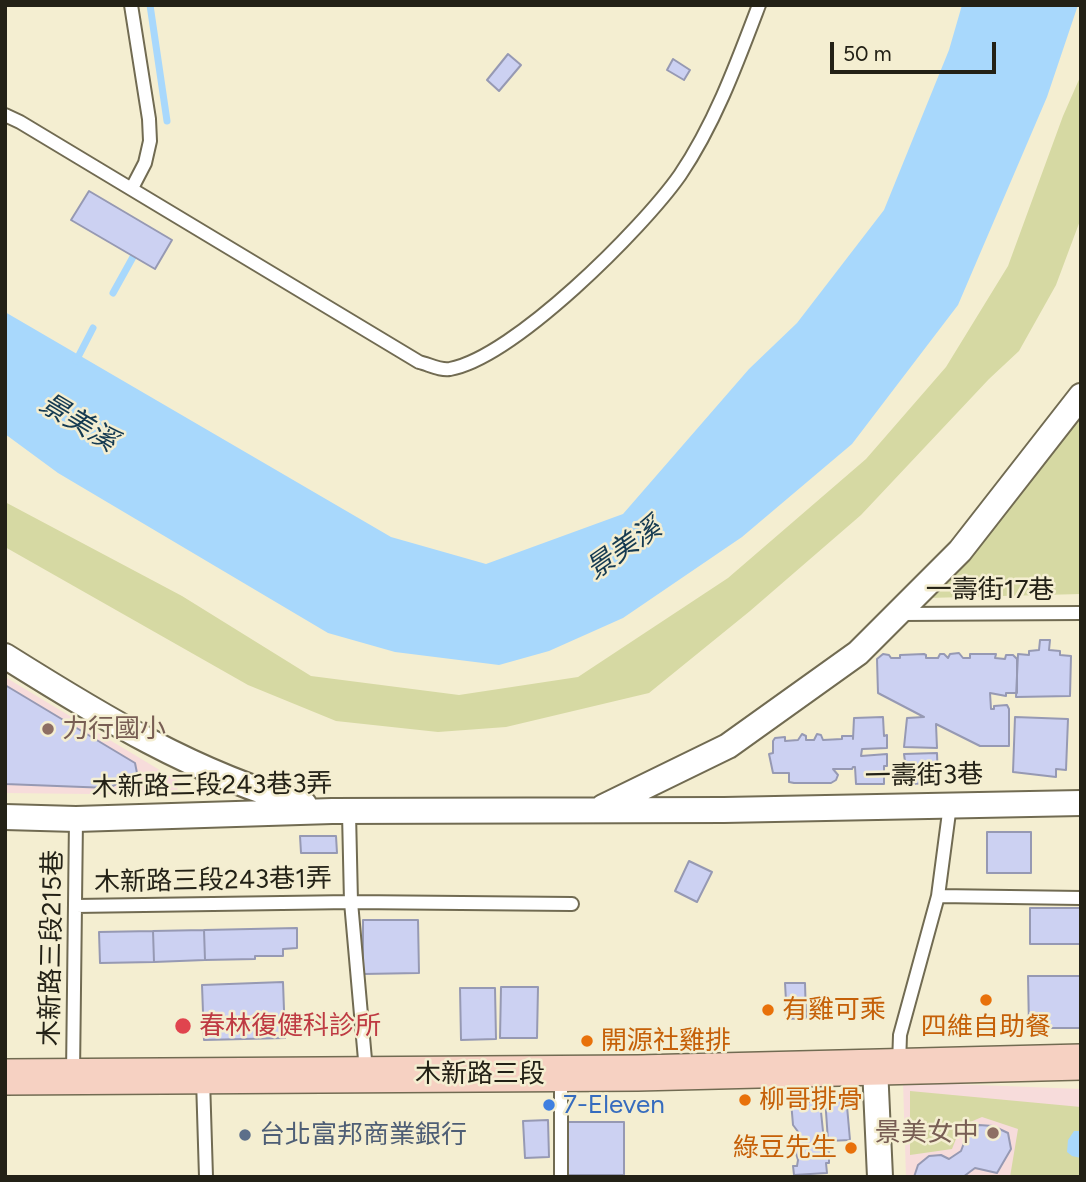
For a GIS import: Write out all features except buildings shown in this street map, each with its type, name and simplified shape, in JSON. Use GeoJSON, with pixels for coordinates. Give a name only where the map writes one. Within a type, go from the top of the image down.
{"type":"FeatureCollection","features":[{"type":"Feature","properties":{"kind":"main road","name":"木新路三段"},"geometry":{"type":"LineString","coordinates":[[5,1077],[561,1074],[1081,1062]]}},
{"type":"Feature","properties":{"kind":"street"},"geometry":{"type":"LineString","coordinates":[[589,810],[728,746],[858,653],[960,551],[1081,396]]}},
{"type":"Feature","properties":{"kind":"street"},"geometry":{"type":"LineString","coordinates":[[5,656],[77,701],[207,771],[271,795],[340,812]]}},
{"type":"Feature","properties":{"kind":"street","name":"一壽街3巷"},"geometry":{"type":"LineString","coordinates":[[340,812],[769,809],[1081,803]]}},
{"type":"Feature","properties":{"kind":"street","name":"木新路三段243巷3弄"},"geometry":{"type":"LineString","coordinates":[[5,817],[76,819],[340,812]]}},
{"type":"Feature","properties":{"kind":"street"},"geometry":{"type":"LineString","coordinates":[[880,1177],[887,1067]]}},
{"type":"Feature","properties":{"kind":"lane"},"geometry":{"type":"LineString","coordinates":[[131,5],[150,141],[145,163],[132,188]]}},
{"type":"Feature","properties":{"kind":"lane"},"geometry":{"type":"LineString","coordinates":[[5,115],[132,188],[419,362],[447,370],[484,357],[541,317],[610,254],[645,217],[680,175],[708,127],[738,61],[759,5]]}},
{"type":"Feature","properties":{"kind":"lane","name":"一壽街17巷"},"geometry":{"type":"LineString","coordinates":[[899,614],[1081,612]]}},
{"type":"Feature","properties":{"kind":"lane"},"geometry":{"type":"LineString","coordinates":[[887,1067],[900,1035],[939,896],[950,805]]}},
{"type":"Feature","properties":{"kind":"lane"},"geometry":{"type":"LineString","coordinates":[[340,812],[366,1075]]}},
{"type":"Feature","properties":{"kind":"lane","name":"木新路三段215巷"},"geometry":{"type":"LineString","coordinates":[[73,1078],[76,819]]}},
{"type":"Feature","properties":{"kind":"lane"},"geometry":{"type":"LineString","coordinates":[[939,896],[1081,898]]}},
{"type":"Feature","properties":{"kind":"lane","name":"木新路三段243巷1弄"},"geometry":{"type":"LineString","coordinates":[[75,906],[351,902],[572,904]]}},
{"type":"Feature","properties":{"kind":"lane"},"geometry":{"type":"LineString","coordinates":[[561,1074],[561,1177]]}},
{"type":"Feature","properties":{"kind":"lane"},"geometry":{"type":"LineString","coordinates":[[203,1077],[205,1177]]}},
{"type":"Feature","properties":{"kind":"shaded area","name":"力行國小"},"geometry":{"type":"Polygon","coordinates":[[[5,677],[178,781],[177,795],[5,793],[5,677]]]}},
{"type":"Feature","properties":{"kind":"shaded area","name":"景美女中"},"geometry":{"type":"Polygon","coordinates":[[[903,1082],[1081,1089],[1081,1177],[906,1177],[903,1082]]]}},
{"type":"Feature","properties":{"kind":"green space"},"geometry":{"type":"Polygon","coordinates":[[[1081,75],[1081,218],[1056,285],[1019,351],[989,379],[861,515],[750,611],[649,693],[506,727],[438,732],[336,721],[248,685],[5,547],[5,502],[182,596],[311,676],[459,695],[578,677],[728,578],[866,459],[946,367],[1008,266],[1063,116],[1081,75]]]}},
{"type":"Feature","properties":{"kind":"green space"},"geometry":{"type":"Polygon","coordinates":[[[1081,418],[1081,594],[927,598],[1081,418]]]}},
{"type":"Feature","properties":{"kind":"green space"},"geometry":{"type":"Polygon","coordinates":[[[910,1091],[1081,1107],[1081,1177],[1010,1177],[1018,1129],[982,1117],[961,1126],[952,1149],[910,1155],[910,1091]]]}},
{"type":"Feature","properties":{"kind":"water","name":"景美溪"},"geometry":{"type":"Polygon","coordinates":[[[962,5],[1078,5],[1047,97],[958,305],[852,444],[742,537],[623,618],[549,651],[499,665],[395,652],[328,633],[58,473],[5,434],[5,312],[391,537],[486,564],[623,514],[749,369],[797,323],[884,210],[949,50],[962,5]]]}},
{"type":"Feature","properties":{"kind":"water"},"geometry":{"type":"Polygon","coordinates":[[[1074,1131],[1081,1131],[1081,1158],[1067,1152],[1068,1140],[1074,1131]]]}},
{"type":"Feature","properties":{"kind":"waterway"},"geometry":{"type":"LineString","coordinates":[[150,5],[167,121]]}},
{"type":"Feature","properties":{"kind":"waterway"},"geometry":{"type":"LineString","coordinates":[[113,293],[133,257]]}},
{"type":"Feature","properties":{"kind":"waterway"},"geometry":{"type":"LineString","coordinates":[[76,361],[93,328]]}},
{"type":"Feature","properties":{"kind":"place","name":"力行國小"},"geometry":{"type":"Point","coordinates":[48,729]}},
{"type":"Feature","properties":{"kind":"place","name":"四維自助餐"},"geometry":{"type":"Point","coordinates":[986,1000]}},
{"type":"Feature","properties":{"kind":"place","name":"有雞可乘"},"geometry":{"type":"Point","coordinates":[768,1010]}},
{"type":"Feature","properties":{"kind":"place","name":"春林復健科診所"},"geometry":{"type":"Point","coordinates":[183,1026]}},
{"type":"Feature","properties":{"kind":"place","name":"開源社雞排"},"geometry":{"type":"Point","coordinates":[587,1041]}},
{"type":"Feature","properties":{"kind":"place","name":"柳哥排骨"},"geometry":{"type":"Point","coordinates":[745,1100]}},
{"type":"Feature","properties":{"kind":"place","name":"7-Eleven"},"geometry":{"type":"Point","coordinates":[549,1105]}},
{"type":"Feature","properties":{"kind":"place","name":"景美女中"},"geometry":{"type":"Point","coordinates":[993,1133]}},
{"type":"Feature","properties":{"kind":"place","name":"台北富邦商業銀行"},"geometry":{"type":"Point","coordinates":[245,1135]}},
{"type":"Feature","properties":{"kind":"place","name":"綠豆先生"},"geometry":{"type":"Point","coordinates":[851,1148]}}]}
